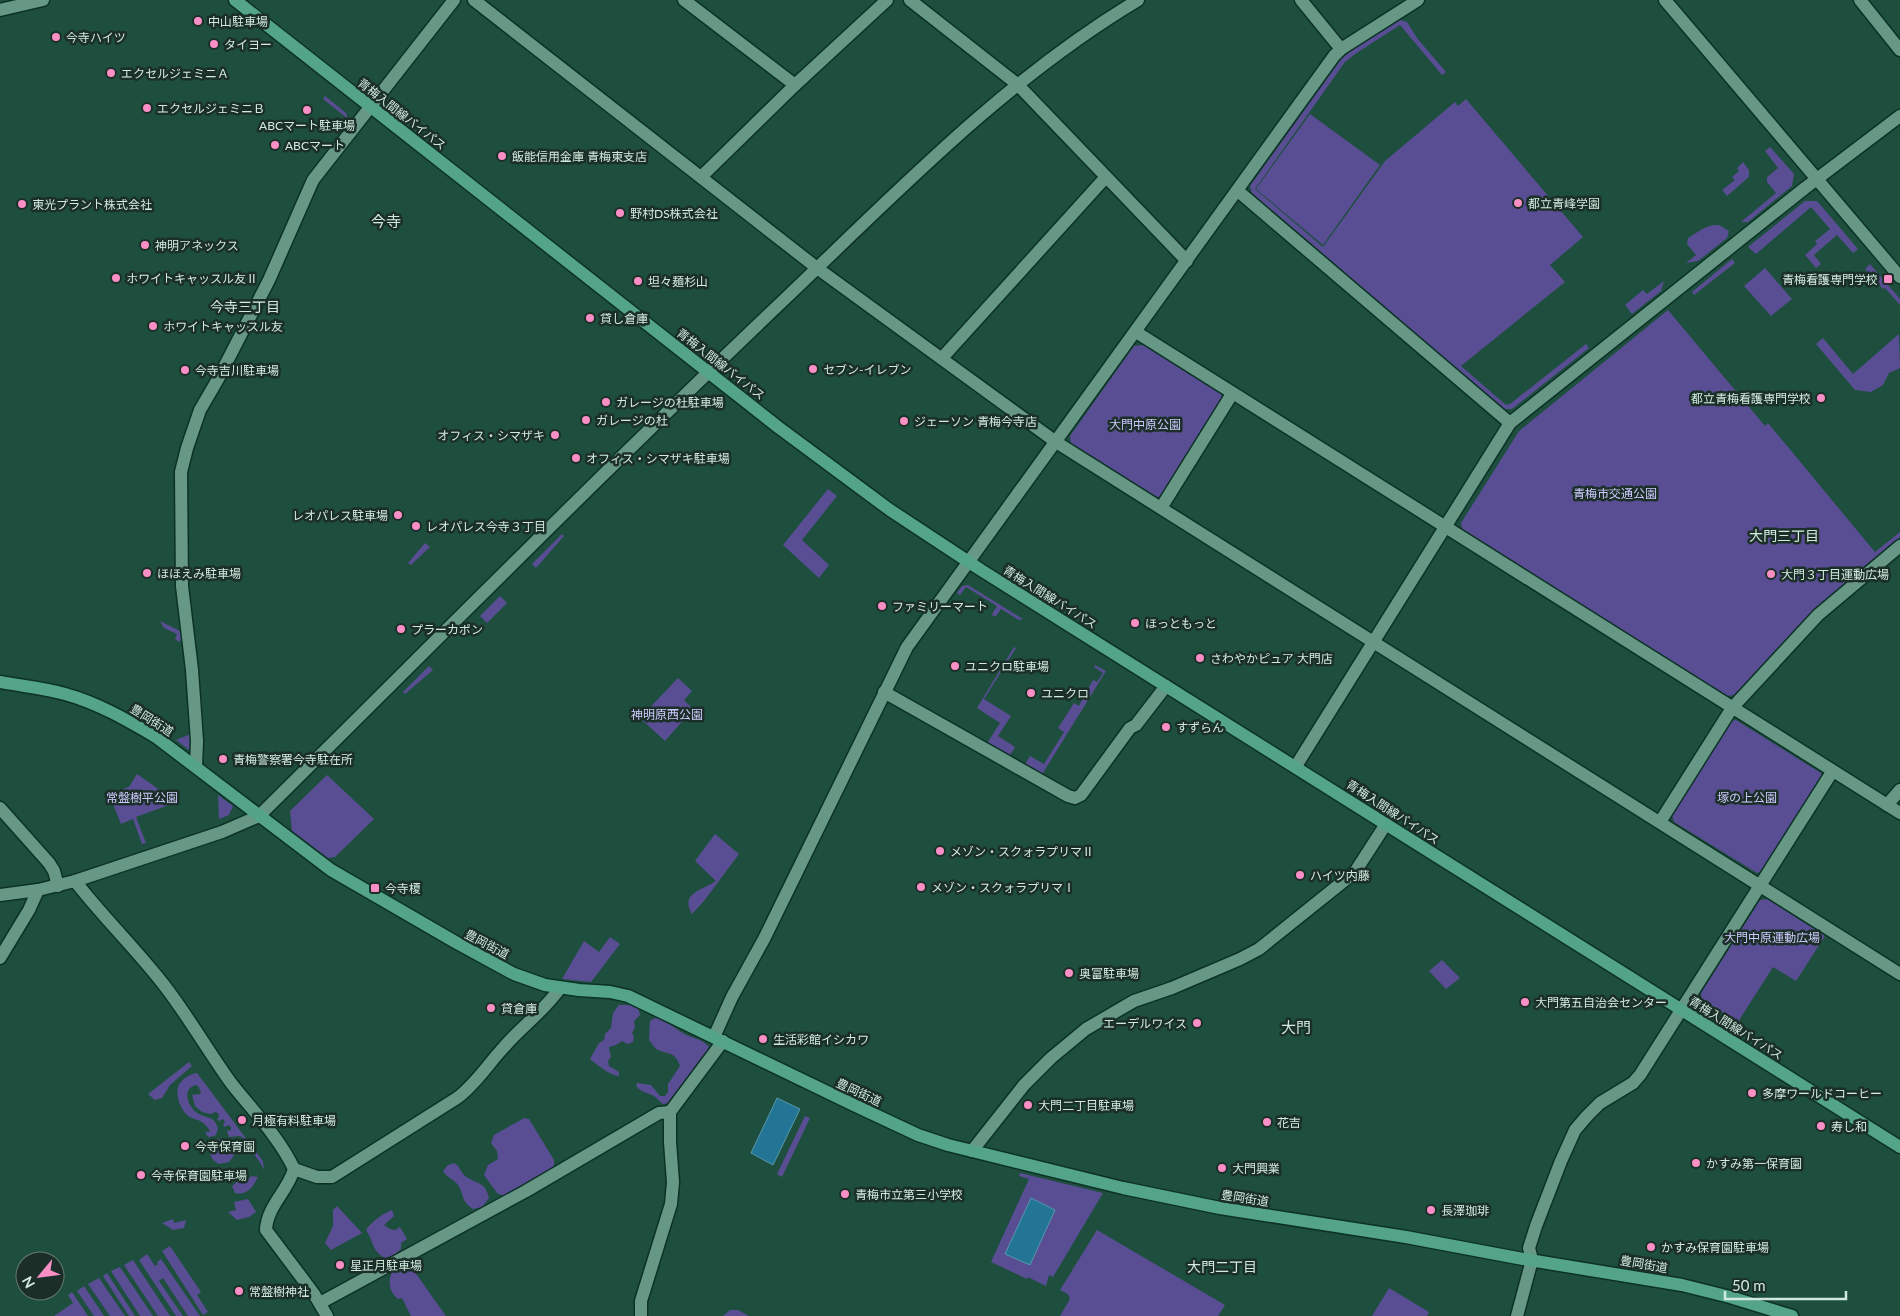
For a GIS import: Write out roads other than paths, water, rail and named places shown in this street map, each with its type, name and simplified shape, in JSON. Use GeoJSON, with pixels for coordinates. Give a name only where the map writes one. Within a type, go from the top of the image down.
{"type":"FeatureCollection","features":[{"type":"Feature","properties":{"kind":"main road","name":"青梅入間線バイパス"},"geometry":{"type":"LineString","coordinates":[[235,0],[778,427],[890,510],[969,562],[1900,1147]]}},
{"type":"Feature","properties":{"kind":"main road","name":"豊岡街道"},"geometry":{"type":"LineString","coordinates":[[0,682],[51,690],[95,705],[126,719],[156,737],[331,870],[419,922],[514,974],[560,988],[620,993],[820,1090],[918,1135],[972,1151],[1191,1203],[1653,1279],[1696,1288],[1792,1316]]}},
{"type":"Feature","properties":{"kind":"street"},"geometry":{"type":"LineString","coordinates":[[0,10],[43,0]]}},
{"type":"Feature","properties":{"kind":"street"},"geometry":{"type":"LineString","coordinates":[[196,767],[197,741],[192,670],[182,570],[181,472],[187,448],[200,410],[269,280],[313,180],[454,0]]}},
{"type":"Feature","properties":{"kind":"street"},"geometry":{"type":"LineString","coordinates":[[474,0],[817,268],[1056,442],[1900,974]]}},
{"type":"Feature","properties":{"kind":"street"},"geometry":{"type":"LineString","coordinates":[[684,0],[795,85]]}},
{"type":"Feature","properties":{"kind":"street"},"geometry":{"type":"LineString","coordinates":[[701,177],[795,85],[887,0]]}},
{"type":"Feature","properties":{"kind":"street"},"geometry":{"type":"LineString","coordinates":[[910,0],[1017,84],[1105,178],[1187,261]]}},
{"type":"Feature","properties":{"kind":"street"},"geometry":{"type":"LineString","coordinates":[[0,895],[38,890],[75,881],[222,832],[259,816],[708,372],[935,155],[1017,84],[1059,53],[1138,0]]}},
{"type":"Feature","properties":{"kind":"street"},"geometry":{"type":"LineString","coordinates":[[1301,0],[1341,49]]}},
{"type":"Feature","properties":{"kind":"street"},"geometry":{"type":"LineString","coordinates":[[641,1316],[641,1302],[672,1204],[670,1112],[718,1039],[732,998],[762,944],[907,647],[1238,191],[1295,109],[1341,49],[1418,0]]}},
{"type":"Feature","properties":{"kind":"street"},"geometry":{"type":"LineString","coordinates":[[1666,0],[1900,277]]}},
{"type":"Feature","properties":{"kind":"street"},"geometry":{"type":"LineString","coordinates":[[1860,0],[1900,50]]}},
{"type":"Feature","properties":{"kind":"street"},"geometry":{"type":"LineString","coordinates":[[1296,766],[1510,423],[1817,179],[1900,116]]}},
{"type":"Feature","properties":{"kind":"street"},"geometry":{"type":"LineString","coordinates":[[942,358],[1105,178]]}},
{"type":"Feature","properties":{"kind":"street"},"geometry":{"type":"LineString","coordinates":[[1238,191],[1510,423]]}},
{"type":"Feature","properties":{"kind":"street"},"geometry":{"type":"LineString","coordinates":[[1136,332],[1832,772],[1900,813]]}},
{"type":"Feature","properties":{"kind":"street"},"geometry":{"type":"LineString","coordinates":[[1161,508],[1232,394]]}},
{"type":"Feature","properties":{"kind":"street"},"geometry":{"type":"LineString","coordinates":[[1660,822],[1732,708],[1818,615],[1900,546]]}},
{"type":"Feature","properties":{"kind":"street"},"geometry":{"type":"LineString","coordinates":[[884,692],[1068,796],[1075,798],[1081,795],[1130,728],[1136,725],[1166,686]]}},
{"type":"Feature","properties":{"kind":"street"},"geometry":{"type":"LineString","coordinates":[[1517,1316],[1532,1260],[1529,1248],[1561,1161],[1575,1130],[1600,1103],[1633,1082],[1640,1075],[1832,772]]}},
{"type":"Feature","properties":{"kind":"street"},"geometry":{"type":"LineString","coordinates":[[1887,805],[1900,790]]}},
{"type":"Feature","properties":{"kind":"street"},"geometry":{"type":"LineString","coordinates":[[0,808],[49,863],[54,870],[58,886]]}},
{"type":"Feature","properties":{"kind":"street"},"geometry":{"type":"LineString","coordinates":[[972,1151],[1024,1085],[1051,1058],[1086,1029],[1134,1001],[1240,959],[1259,949],[1355,872],[1386,824]]}},
{"type":"Feature","properties":{"kind":"street"},"geometry":{"type":"LineString","coordinates":[[75,881],[165,986],[231,1082],[281,1143],[294,1169],[317,1177],[332,1176],[457,1098],[472,1086],[505,1045],[550,1003],[560,988]]}},
{"type":"Feature","properties":{"kind":"street"},"geometry":{"type":"LineString","coordinates":[[0,958],[29,910],[38,890]]}},
{"type":"Feature","properties":{"kind":"street"},"geometry":{"type":"LineString","coordinates":[[320,1303],[519,1195],[659,1113],[670,1112]]}},
{"type":"Feature","properties":{"kind":"street"},"geometry":{"type":"LineString","coordinates":[[294,1169],[266,1220],[266,1230],[320,1303],[327,1316]]}},
{"type":"Feature","properties":{"kind":"water"},"geometry":{"type":"Polygon","coordinates":[[[777,1098],[800,1109],[773,1165],[751,1153],[777,1098]]]}},
{"type":"Feature","properties":{"kind":"water"},"geometry":{"type":"Polygon","coordinates":[[[1031,1198],[1055,1210],[1030,1265],[1005,1254],[1031,1198]]]}},
{"type":"Feature","properties":{"kind":"place","name":"中山駐車場"},"geometry":{"type":"Point","coordinates":[198,21]}},
{"type":"Feature","properties":{"kind":"place","name":"今寺ハイツ"},"geometry":{"type":"Point","coordinates":[56,37]}},
{"type":"Feature","properties":{"kind":"place","name":"タイヨー"},"geometry":{"type":"Point","coordinates":[214,44]}},
{"type":"Feature","properties":{"kind":"place","name":"エクセルジェミニＡ"},"geometry":{"type":"Point","coordinates":[111,73]}},
{"type":"Feature","properties":{"kind":"place","name":"エクセルジェミニＢ"},"geometry":{"type":"Point","coordinates":[147,108]}},
{"type":"Feature","properties":{"kind":"place","name":"ABCマート駐車場"},"geometry":{"type":"Point","coordinates":[307,110]}},
{"type":"Feature","properties":{"kind":"place","name":"ABCマート"},"geometry":{"type":"Point","coordinates":[275,145]}},
{"type":"Feature","properties":{"kind":"place","name":"飯能信用金庫 青梅東支店"},"geometry":{"type":"Point","coordinates":[502,156]}},
{"type":"Feature","properties":{"kind":"place","name":"都立青峰学園"},"geometry":{"type":"Point","coordinates":[1518,203]}},
{"type":"Feature","properties":{"kind":"place","name":"東光プラント株式会社"},"geometry":{"type":"Point","coordinates":[22,204]}},
{"type":"Feature","properties":{"kind":"place","name":"野村DS株式会社"},"geometry":{"type":"Point","coordinates":[620,213]}},
{"type":"Feature","properties":{"kind":"place","name":"神明アネックス"},"geometry":{"type":"Point","coordinates":[145,245]}},
{"type":"Feature","properties":{"kind":"place","name":"ホワイトキャッスル友Ⅱ"},"geometry":{"type":"Point","coordinates":[116,278]}},
{"type":"Feature","properties":{"kind":"place","name":"青梅看護専門学校"},"geometry":{"type":"Point","coordinates":[1888,279]}},
{"type":"Feature","properties":{"kind":"place","name":"坦々麺杉山"},"geometry":{"type":"Point","coordinates":[638,281]}},
{"type":"Feature","properties":{"kind":"place","name":"貸し倉庫"},"geometry":{"type":"Point","coordinates":[590,318]}},
{"type":"Feature","properties":{"kind":"place","name":"ホワイトキャッスル友"},"geometry":{"type":"Point","coordinates":[153,326]}},
{"type":"Feature","properties":{"kind":"place","name":"セブン-イレブン"},"geometry":{"type":"Point","coordinates":[813,369]}},
{"type":"Feature","properties":{"kind":"place","name":"今寺吉川駐車場"},"geometry":{"type":"Point","coordinates":[185,370]}},
{"type":"Feature","properties":{"kind":"place","name":"都立青梅看護専門学校"},"geometry":{"type":"Point","coordinates":[1821,398]}},
{"type":"Feature","properties":{"kind":"place","name":"ガレージの杜駐車場"},"geometry":{"type":"Point","coordinates":[606,402]}},
{"type":"Feature","properties":{"kind":"place","name":"ガレージの杜"},"geometry":{"type":"Point","coordinates":[586,420]}},
{"type":"Feature","properties":{"kind":"place","name":"ジェーソン 青梅今寺店"},"geometry":{"type":"Point","coordinates":[904,421]}},
{"type":"Feature","properties":{"kind":"place","name":"オフィス・シマザキ"},"geometry":{"type":"Point","coordinates":[555,435]}},
{"type":"Feature","properties":{"kind":"place","name":"オフィス・シマザキ駐車場"},"geometry":{"type":"Point","coordinates":[576,458]}},
{"type":"Feature","properties":{"kind":"place","name":"レオパレス駐車場"},"geometry":{"type":"Point","coordinates":[398,515]}},
{"type":"Feature","properties":{"kind":"place","name":"レオパレス今寺３丁目"},"geometry":{"type":"Point","coordinates":[416,526]}},
{"type":"Feature","properties":{"kind":"place","name":"ほほえみ駐車場"},"geometry":{"type":"Point","coordinates":[147,573]}},
{"type":"Feature","properties":{"kind":"place","name":"大門３丁目運動広場"},"geometry":{"type":"Point","coordinates":[1771,574]}},
{"type":"Feature","properties":{"kind":"place","name":"ファミリーマート"},"geometry":{"type":"Point","coordinates":[882,606]}},
{"type":"Feature","properties":{"kind":"place","name":"ほっともっと"},"geometry":{"type":"Point","coordinates":[1135,623]}},
{"type":"Feature","properties":{"kind":"place","name":"プラーカポン"},"geometry":{"type":"Point","coordinates":[401,629]}},
{"type":"Feature","properties":{"kind":"place","name":"さわやかピュア 大門店"},"geometry":{"type":"Point","coordinates":[1200,658]}},
{"type":"Feature","properties":{"kind":"place","name":"ユニクロ駐車場"},"geometry":{"type":"Point","coordinates":[955,666]}},
{"type":"Feature","properties":{"kind":"place","name":"ユニクロ"},"geometry":{"type":"Point","coordinates":[1031,693]}},
{"type":"Feature","properties":{"kind":"place","name":"すずらん"},"geometry":{"type":"Point","coordinates":[1166,727]}},
{"type":"Feature","properties":{"kind":"place","name":"青梅警察署今寺駐在所"},"geometry":{"type":"Point","coordinates":[223,759]}},
{"type":"Feature","properties":{"kind":"place","name":"メゾン・スクォラプリマⅡ"},"geometry":{"type":"Point","coordinates":[940,851]}},
{"type":"Feature","properties":{"kind":"place","name":"ハイツ内藤"},"geometry":{"type":"Point","coordinates":[1300,875]}},
{"type":"Feature","properties":{"kind":"place","name":"メゾン・スクォラプリマⅠ"},"geometry":{"type":"Point","coordinates":[921,887]}},
{"type":"Feature","properties":{"kind":"place","name":"今寺榎"},"geometry":{"type":"Point","coordinates":[375,888]}},
{"type":"Feature","properties":{"kind":"place","name":"奥富駐車場"},"geometry":{"type":"Point","coordinates":[1069,973]}},
{"type":"Feature","properties":{"kind":"place","name":"大門第五自治会センター"},"geometry":{"type":"Point","coordinates":[1525,1002]}},
{"type":"Feature","properties":{"kind":"place","name":"貸倉庫"},"geometry":{"type":"Point","coordinates":[491,1008]}},
{"type":"Feature","properties":{"kind":"place","name":"エーデルワイス"},"geometry":{"type":"Point","coordinates":[1197,1023]}},
{"type":"Feature","properties":{"kind":"place","name":"生活彩館イシカワ"},"geometry":{"type":"Point","coordinates":[763,1039]}},
{"type":"Feature","properties":{"kind":"place","name":"多摩ワールドコーヒー"},"geometry":{"type":"Point","coordinates":[1752,1093]}},
{"type":"Feature","properties":{"kind":"place","name":"大門二丁目駐車場"},"geometry":{"type":"Point","coordinates":[1028,1105]}},
{"type":"Feature","properties":{"kind":"place","name":"月極有料駐車場"},"geometry":{"type":"Point","coordinates":[242,1120]}},
{"type":"Feature","properties":{"kind":"place","name":"花吉"},"geometry":{"type":"Point","coordinates":[1267,1122]}},
{"type":"Feature","properties":{"kind":"place","name":"寿し和"},"geometry":{"type":"Point","coordinates":[1821,1126]}},
{"type":"Feature","properties":{"kind":"place","name":"今寺保育園"},"geometry":{"type":"Point","coordinates":[185,1146]}},
{"type":"Feature","properties":{"kind":"place","name":"かすみ第一保育園"},"geometry":{"type":"Point","coordinates":[1696,1163]}},
{"type":"Feature","properties":{"kind":"place","name":"大門興業"},"geometry":{"type":"Point","coordinates":[1222,1168]}},
{"type":"Feature","properties":{"kind":"place","name":"今寺保育園駐車場"},"geometry":{"type":"Point","coordinates":[141,1175]}},
{"type":"Feature","properties":{"kind":"place","name":"青梅市立第三小学校"},"geometry":{"type":"Point","coordinates":[845,1194]}},
{"type":"Feature","properties":{"kind":"place","name":"長澤珈琲"},"geometry":{"type":"Point","coordinates":[1431,1210]}},
{"type":"Feature","properties":{"kind":"place","name":"かすみ保育園駐車場"},"geometry":{"type":"Point","coordinates":[1651,1247]}},
{"type":"Feature","properties":{"kind":"place","name":"星正月駐車場"},"geometry":{"type":"Point","coordinates":[340,1265]}},
{"type":"Feature","properties":{"kind":"place","name":"常盤樹神社"},"geometry":{"type":"Point","coordinates":[239,1291]}},
{"type":"Feature","properties":{"kind":"district","name":"今寺"},"geometry":{"type":"Point","coordinates":[386,221]}},
{"type":"Feature","properties":{"kind":"district","name":"今寺三丁目"},"geometry":{"type":"Point","coordinates":[245,306]}},
{"type":"Feature","properties":{"kind":"district","name":"大門三丁目"},"geometry":{"type":"Point","coordinates":[1784,535]}},
{"type":"Feature","properties":{"kind":"district","name":"大門"},"geometry":{"type":"Point","coordinates":[1296,1027]}},
{"type":"Feature","properties":{"kind":"district","name":"大門二丁目"},"geometry":{"type":"Point","coordinates":[1222,1266]}},
{"type":"Feature","properties":{"kind":"park label","name":"大門中原公園"},"geometry":{"type":"Point","coordinates":[1145,424]}},
{"type":"Feature","properties":{"kind":"park label","name":"青梅市交通公園"},"geometry":{"type":"Point","coordinates":[1615,493]}},
{"type":"Feature","properties":{"kind":"park label","name":"神明原西公園"},"geometry":{"type":"Point","coordinates":[667,714]}},
{"type":"Feature","properties":{"kind":"park label","name":"常盤樹平公園"},"geometry":{"type":"Point","coordinates":[142,797]}},
{"type":"Feature","properties":{"kind":"park label","name":"塚の上公園"},"geometry":{"type":"Point","coordinates":[1747,797]}},
{"type":"Feature","properties":{"kind":"park label","name":"大門中原運動広場"},"geometry":{"type":"Point","coordinates":[1772,937]}}]}
